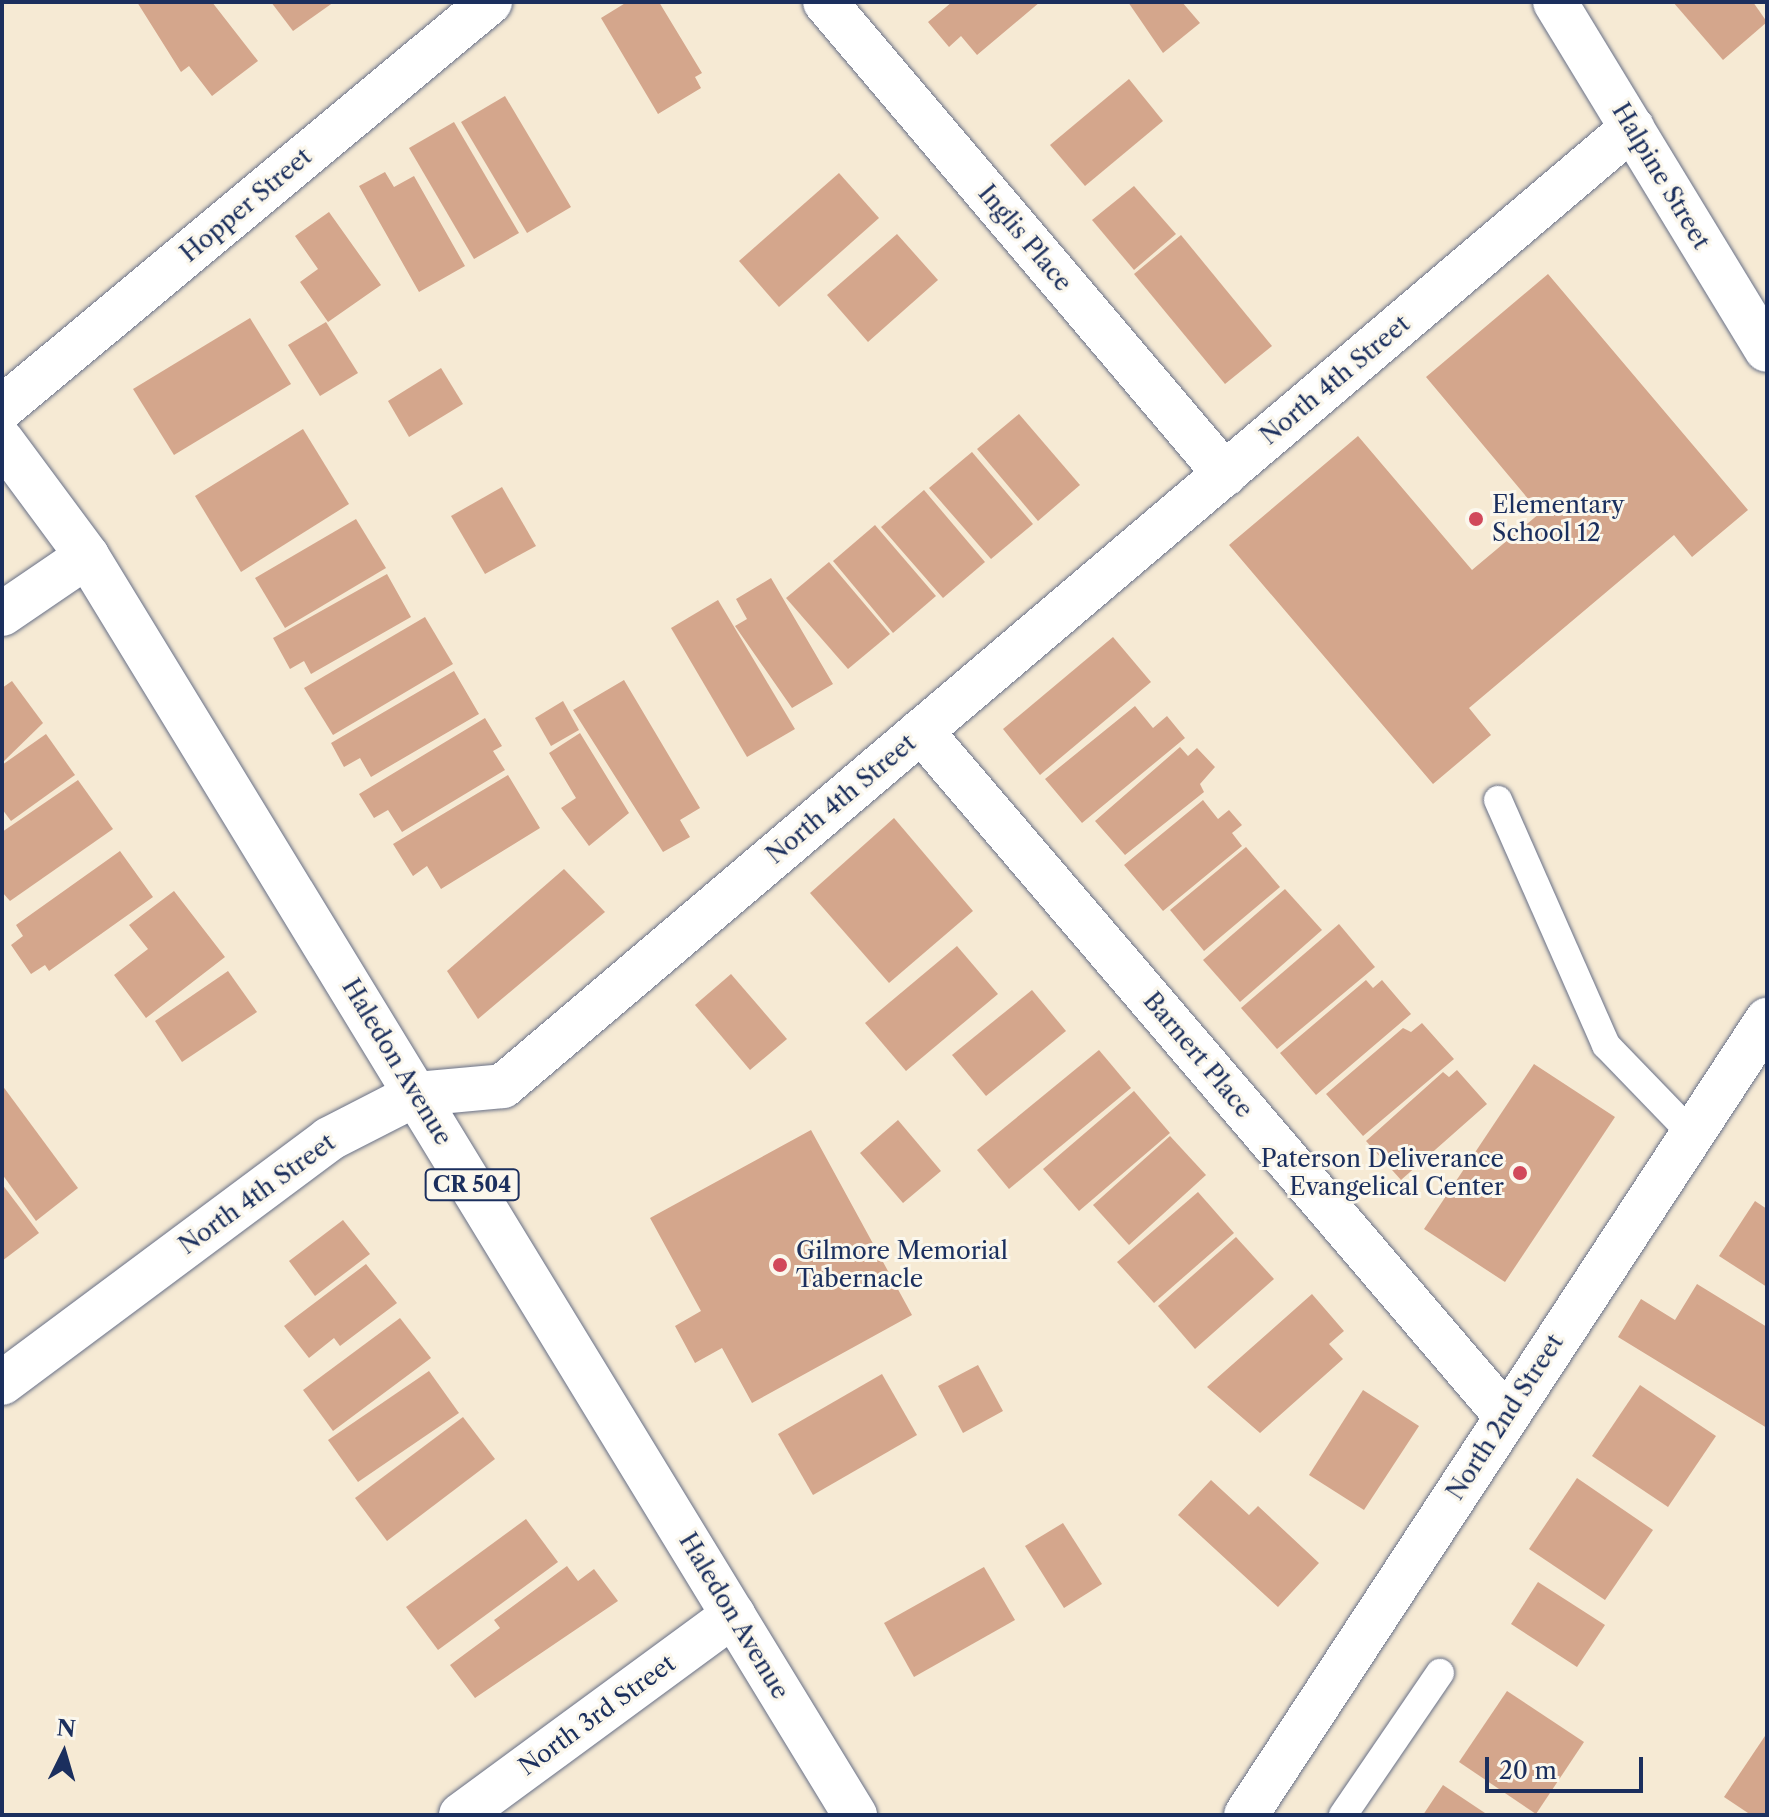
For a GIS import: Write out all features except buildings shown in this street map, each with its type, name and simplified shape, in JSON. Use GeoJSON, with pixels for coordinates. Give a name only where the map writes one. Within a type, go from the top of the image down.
{"type":"FeatureCollection","features":[{"type":"Feature","properties":{"kind":"street","name":"Hopper Street"},"geometry":{"type":"LineString","coordinates":[[2,408],[490,2]]}},
{"type":"Feature","properties":{"kind":"street","name":"Inglis Place"},"geometry":{"type":"LineString","coordinates":[[825,2],[1225,474]]}},
{"type":"Feature","properties":{"kind":"street","name":"Halpine Street"},"geometry":{"type":"LineString","coordinates":[[1555,2],[1767,350]]}},
{"type":"Feature","properties":{"kind":"street","name":"North 4th Street"},"geometry":{"type":"LineString","coordinates":[[2,1383],[329,1139],[417,1094],[503,1086],[1632,128]]}},
{"type":"Feature","properties":{"kind":"street","name":"Haledon Avenue"},"geometry":{"type":"LineString","coordinates":[[2,441],[87,556],[855,1815]]}},
{"type":"Feature","properties":{"kind":"street"},"geometry":{"type":"LineString","coordinates":[[2,614],[87,556]]}},
{"type":"Feature","properties":{"kind":"street","name":"Barnert Place"},"geometry":{"type":"LineString","coordinates":[[921,731],[1506,1416]]}},
{"type":"Feature","properties":{"kind":"street","name":"North 2nd Street"},"geometry":{"type":"LineString","coordinates":[[1246,1815],[1767,1020]]}},
{"type":"Feature","properties":{"kind":"street","name":"North 3rd Street"},"geometry":{"type":"LineString","coordinates":[[461,1815],[733,1615]]}},
{"type":"Feature","properties":{"kind":"lane"},"geometry":{"type":"LineString","coordinates":[[1498,800],[1606,1045],[1692,1134]]}},
{"type":"Feature","properties":{"kind":"lane"},"geometry":{"type":"LineString","coordinates":[[1343,1815],[1440,1673]]}},
{"type":"Feature","properties":{"kind":"place","name":"Elementary School 12"},"geometry":{"type":"Point","coordinates":[1476,519]}},
{"type":"Feature","properties":{"kind":"place","name":"Paterson Deliverance Evangelical Center"},"geometry":{"type":"Point","coordinates":[1520,1173]}},
{"type":"Feature","properties":{"kind":"place","name":"Gilmore Memorial Tabernacle"},"geometry":{"type":"Point","coordinates":[780,1265]}}]}
